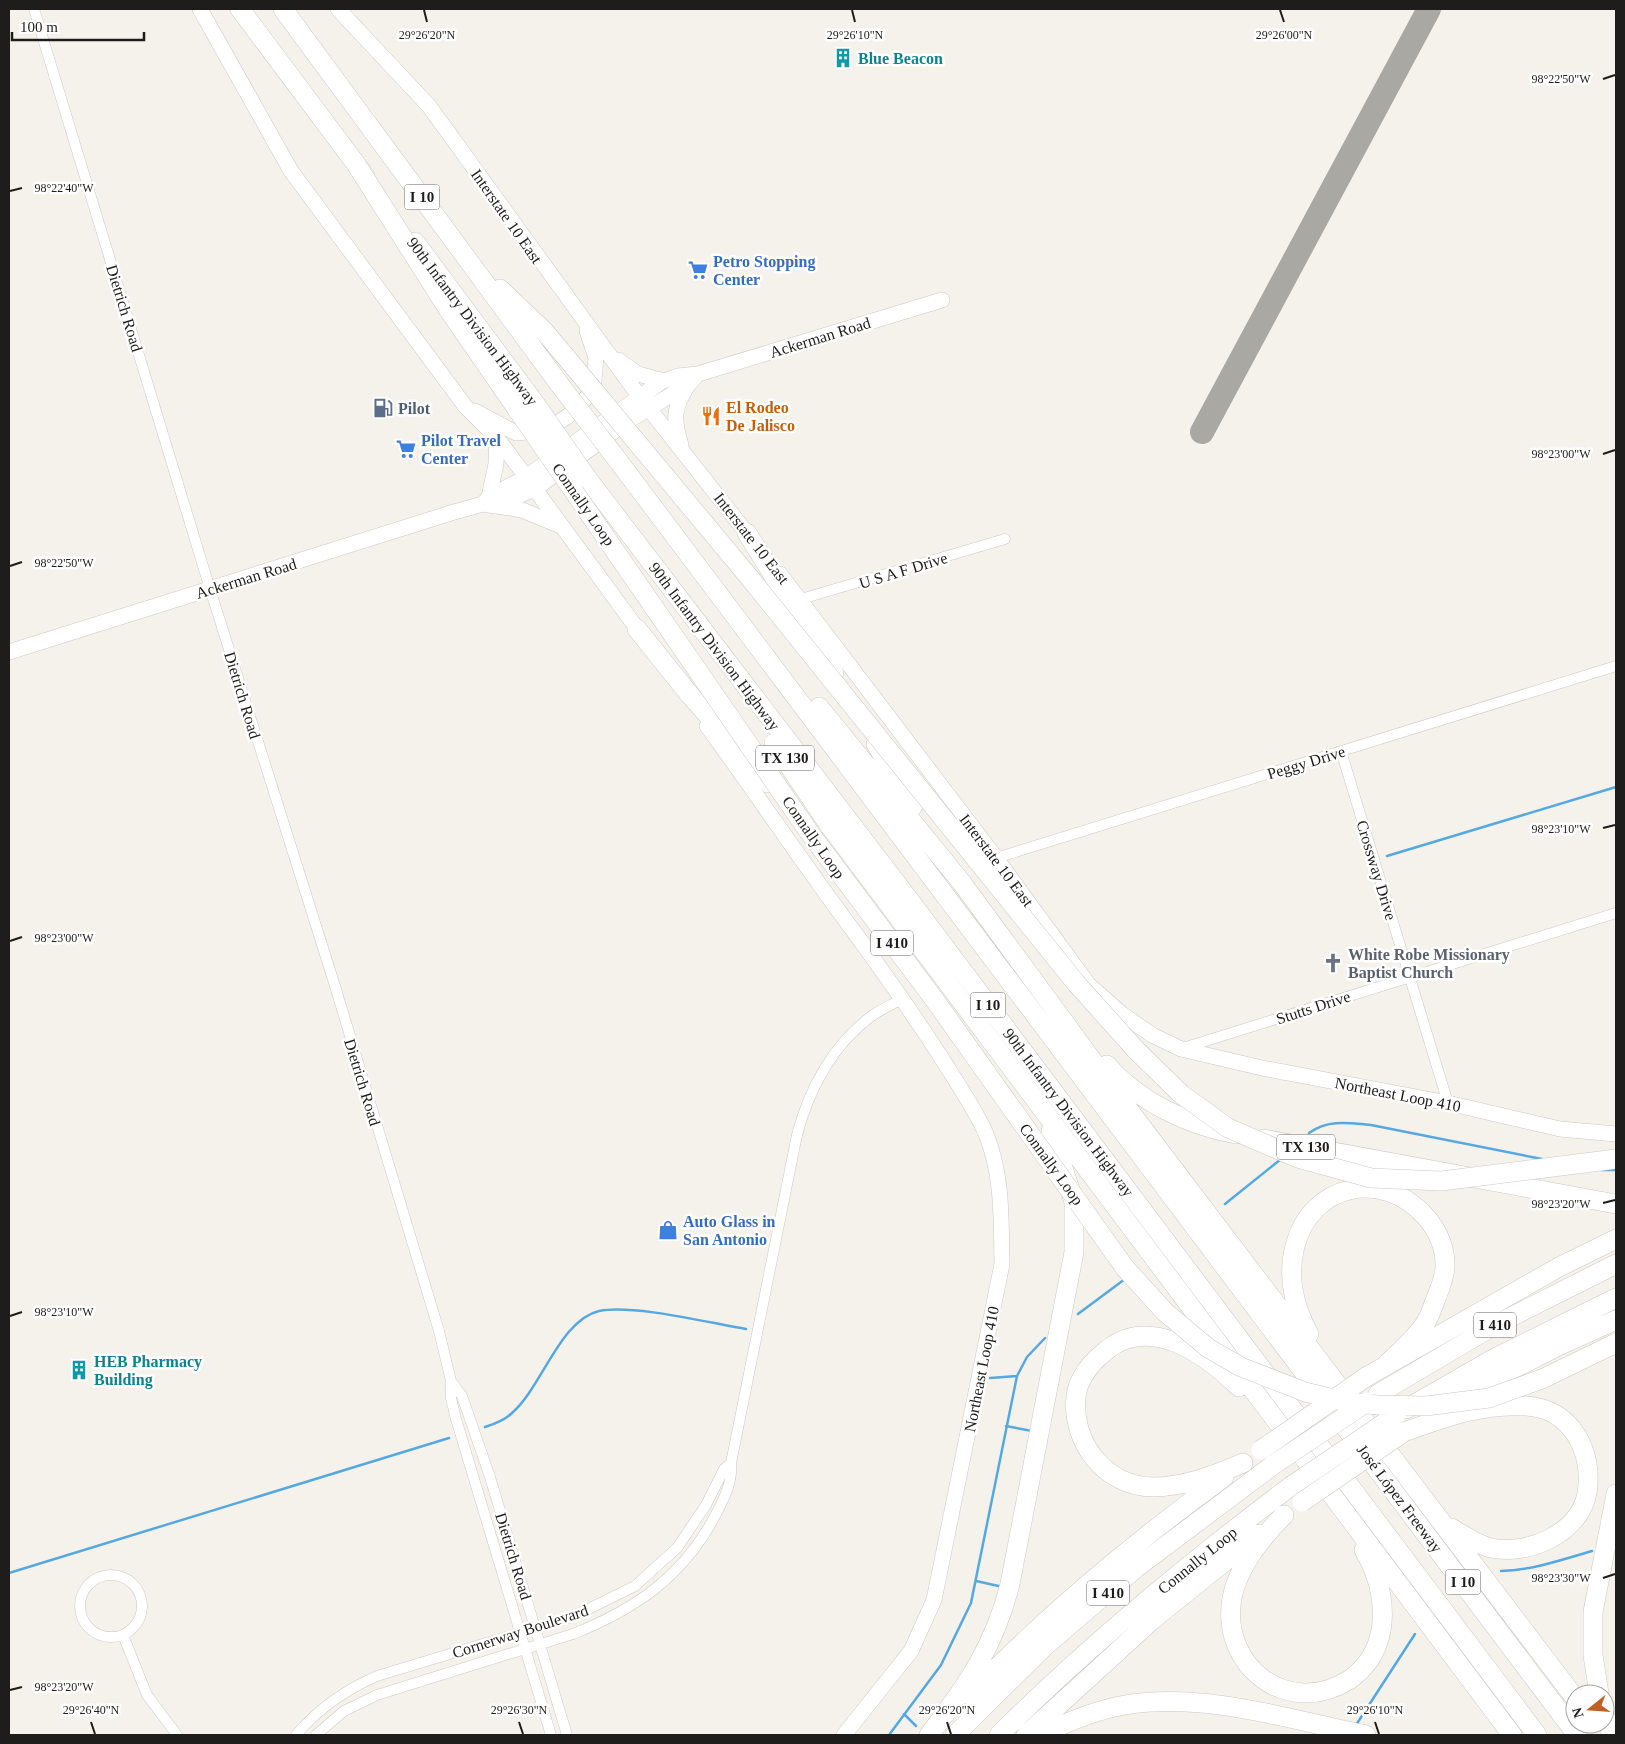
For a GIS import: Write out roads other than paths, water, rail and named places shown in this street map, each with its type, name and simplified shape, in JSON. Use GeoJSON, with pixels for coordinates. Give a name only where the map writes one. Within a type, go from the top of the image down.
{"type":"FeatureCollection","features":[{"type":"Feature","properties":{"kind":"highway"},"geometry":{"type":"LineString","coordinates":[[236,9],[286,69]]}},
{"type":"Feature","properties":{"kind":"highway","name":"90th Infantry Division Highway"},"geometry":{"type":"LineString","coordinates":[[240,9],[536,405],[587,478],[922,917],[1321,1448]]}},
{"type":"Feature","properties":{"kind":"highway","name":"90th Infantry Division Highway"},"geometry":{"type":"LineString","coordinates":[[283,9],[560,385],[691,555],[1053,1041],[1348,1429]]}},
{"type":"Feature","properties":{"kind":"highway","name":"Connally Loop"},"geometry":{"type":"LineString","coordinates":[[356,164],[448,309],[809,832],[934,999],[1126,1268],[1165,1312],[1208,1348],[1241,1367],[1305,1392],[1347,1402],[1378,1405],[1426,1406],[1489,1398],[1542,1379],[1616,1343]]}},
{"type":"Feature","properties":{"kind":"highway"},"geometry":{"type":"LineString","coordinates":[[463,253],[544,331],[761,592],[1076,983],[1136,1050],[1181,1094],[1228,1128],[1298,1158],[1371,1178],[1441,1181],[1616,1159]]}},
{"type":"Feature","properties":{"kind":"highway"},"geometry":{"type":"LineString","coordinates":[[747,533],[962,883]]}},
{"type":"Feature","properties":{"kind":"highway","name":"TX 130"},"geometry":{"type":"LineString","coordinates":[[691,555],[868,766],[962,883],[1044,993],[1118,1078],[1171,1114],[1222,1131],[1616,1204]]}},
{"type":"Feature","properties":{"kind":"highway","name":"TX 130"},"geometry":{"type":"LineString","coordinates":[[653,564],[827,822],[1035,1101],[1269,1412],[1338,1504],[1367,1555],[1379,1588],[1383,1611],[1382,1630],[1376,1648],[1366,1666],[1342,1684],[1329,1690],[1312,1693],[1290,1691],[1258,1677],[1244,1659],[1231,1629],[1232,1597],[1242,1571],[1269,1530],[1284,1515],[1302,1502],[1400,1423],[1449,1402],[1558,1346],[1616,1320]]}},
{"type":"Feature","properties":{"kind":"highway"},"geometry":{"type":"LineString","coordinates":[[637,629],[708,715],[879,909],[922,949]]}},
{"type":"Feature","properties":{"kind":"highway"},"geometry":{"type":"LineString","coordinates":[[1044,993],[1124,1105],[1565,1685]]}},
{"type":"Feature","properties":{"kind":"highway"},"geometry":{"type":"LineString","coordinates":[[930,1735],[964,1689],[982,1660],[1003,1612],[1074,1252],[1074,1202],[1050,1127],[1035,1101]]}},
{"type":"Feature","properties":{"kind":"highway"},"geometry":{"type":"LineString","coordinates":[[1334,1379],[1302,1321],[1292,1283],[1292,1261],[1296,1241],[1308,1216],[1325,1200],[1351,1190],[1379,1188],[1405,1198],[1433,1225],[1444,1253],[1442,1283],[1426,1322],[1387,1364]]}},
{"type":"Feature","properties":{"kind":"highway"},"geometry":{"type":"LineString","coordinates":[[930,1735],[986,1678],[1058,1613],[1174,1513],[1243,1462],[1387,1364],[1559,1267],[1616,1239]]}},
{"type":"Feature","properties":{"kind":"highway","name":"Connally Loop"},"geometry":{"type":"LineString","coordinates":[[955,1735],[1044,1647],[1136,1568],[1274,1465],[1378,1394],[1495,1325],[1616,1264]]}},
{"type":"Feature","properties":{"kind":"highway","name":"Connally Loop"},"geometry":{"type":"LineString","coordinates":[[999,1735],[1067,1672],[1203,1553],[1291,1486],[1400,1423],[1493,1359],[1616,1298]]}},
{"type":"Feature","properties":{"kind":"highway"},"geometry":{"type":"LineString","coordinates":[[1243,1462],[1204,1478],[1152,1487],[1128,1483],[1110,1474],[1098,1465],[1090,1452],[1080,1430],[1076,1396],[1081,1381],[1090,1365],[1110,1346],[1144,1336],[1164,1338],[1187,1346],[1218,1367],[1269,1412]]}},
{"type":"Feature","properties":{"kind":"highway"},"geometry":{"type":"LineString","coordinates":[[1400,1423],[1451,1414],[1527,1406],[1549,1412],[1563,1419],[1574,1430],[1585,1449],[1588,1472],[1587,1494],[1578,1514],[1557,1535],[1536,1546],[1517,1550],[1491,1548],[1444,1524]]}},
{"type":"Feature","properties":{"kind":"highway","name":"José López Freeway"},"geometry":{"type":"LineString","coordinates":[[1348,1429],[1577,1735]]}},
{"type":"Feature","properties":{"kind":"highway","name":"José López Freeway"},"geometry":{"type":"LineString","coordinates":[[1321,1448],[1537,1735]]}},
{"type":"Feature","properties":{"kind":"highway"},"geometry":{"type":"LineString","coordinates":[[1597,1684],[1593,1655],[1593,1612],[1616,1494]]}},
{"type":"Feature","properties":{"kind":"highway"},"geometry":{"type":"LineString","coordinates":[[1338,1504],[1512,1735]]}},
{"type":"Feature","properties":{"kind":"highway"},"geometry":{"type":"LineString","coordinates":[[1026,1735],[1152,1620],[1284,1515]]}},
{"type":"Feature","properties":{"kind":"highway"},"geometry":{"type":"LineString","coordinates":[[1040,1735],[1082,1716],[1126,1705],[1181,1701],[1233,1708],[1366,1735]]}},
{"type":"Feature","properties":{"kind":"main road"},"geometry":{"type":"LineString","coordinates":[[200,9],[291,171],[465,406],[497,438],[787,835],[819,884],[903,998]]}},
{"type":"Feature","properties":{"kind":"main road","name":"Interstate 10 East"},"geometry":{"type":"LineString","coordinates":[[338,9],[429,106],[548,274],[583,318],[648,408],[801,599],[996,858],[1088,984],[1122,1014],[1152,1035],[1181,1049]]}},
{"type":"Feature","properties":{"kind":"main road","name":"Ackerman Road"},"geometry":{"type":"LineString","coordinates":[[9,652],[488,502],[530,483],[693,379],[942,300]]}},
{"type":"Feature","properties":{"kind":"main road"},"geometry":{"type":"LineString","coordinates":[[465,406],[516,433],[547,430],[568,416],[593,391],[596,358],[583,318]]}},
{"type":"Feature","properties":{"kind":"main road"},"geometry":{"type":"LineString","coordinates":[[606,349],[629,369],[650,378],[664,381]]}},
{"type":"Feature","properties":{"kind":"main road","name":"Ackerman Road"},"geometry":{"type":"LineString","coordinates":[[530,483],[639,396],[664,381],[678,376],[693,379]]}},
{"type":"Feature","properties":{"kind":"main road"},"geometry":{"type":"LineString","coordinates":[[682,449],[675,425],[675,410],[693,379]]}},
{"type":"Feature","properties":{"kind":"main road"},"geometry":{"type":"LineString","coordinates":[[497,438],[496,464],[488,502],[522,510],[562,527]]}},
{"type":"Feature","properties":{"kind":"main road","name":"Northeast Loop 410"},"geometry":{"type":"LineString","coordinates":[[844,1735],[911,1651],[934,1600],[1002,1264],[998,1171],[986,1135],[972,1105],[903,998]]}},
{"type":"Feature","properties":{"kind":"main road","name":"Northeast Loop 410"},"geometry":{"type":"LineString","coordinates":[[1181,1049],[1262,1068],[1448,1103],[1560,1129],[1616,1134]]}},
{"type":"Feature","properties":{"kind":"street","name":"Dietrich Road"},"geometry":{"type":"LineString","coordinates":[[34,9],[436,1323],[451,1381],[451,1398],[456,1419],[550,1735]]}},
{"type":"Feature","properties":{"kind":"street","name":"U S A F Drive"},"geometry":{"type":"LineString","coordinates":[[801,599],[1005,540]]}},
{"type":"Feature","properties":{"kind":"street","name":"Peggy Drive"},"geometry":{"type":"LineString","coordinates":[[996,858],[1616,666]]}},
{"type":"Feature","properties":{"kind":"street","name":"Crossway Drive"},"geometry":{"type":"LineString","coordinates":[[1341,751],[1448,1103]]}},
{"type":"Feature","properties":{"kind":"street","name":"Stutts Drive"},"geometry":{"type":"LineString","coordinates":[[1181,1049],[1616,913]]}},
{"type":"Feature","properties":{"kind":"street","name":"Cornerway Boulevard"},"geometry":{"type":"LineString","coordinates":[[316,1735],[344,1711],[377,1695],[573,1634],[611,1617],[655,1591],[684,1562],[709,1528],[721,1506],[732,1474],[730,1464],[797,1135],[807,1100],[821,1072],[844,1042],[872,1016],[903,998]]}},
{"type":"Feature","properties":{"kind":"street","name":"Dietrich Road"},"geometry":{"type":"LineString","coordinates":[[451,1381],[462,1396],[490,1477],[567,1735]]}},
{"type":"Feature","properties":{"kind":"street","name":"Cornerway Boulevard"},"geometry":{"type":"LineString","coordinates":[[296,1735],[333,1700],[355,1686],[377,1676],[519,1631],[572,1617],[598,1606],[635,1586],[660,1566],[691,1529],[724,1469],[730,1464]]}},
{"type":"Feature","properties":{"kind":"street"},"geometry":{"type":"LineString","coordinates":[[116,1575],[126,1578],[139,1593],[142,1602],[138,1622],[123,1635],[113,1638],[102,1637],[92,1632],[82,1619],[79,1604],[82,1593],[88,1584],[97,1578],[116,1575]]}},
{"type":"Feature","properties":{"kind":"street"},"geometry":{"type":"LineString","coordinates":[[123,1635],[147,1695],[177,1735]]}},
{"type":"Feature","properties":{"kind":"waterway"},"geometry":{"type":"LineString","coordinates":[[1387,856],[1616,787]]}},
{"type":"Feature","properties":{"kind":"waterway"},"geometry":{"type":"LineString","coordinates":[[1309,1133],[1331,1124],[1371,1125],[1542,1159]]}},
{"type":"Feature","properties":{"kind":"waterway"},"geometry":{"type":"LineString","coordinates":[[1225,1204],[1281,1159]]}},
{"type":"Feature","properties":{"kind":"waterway"},"geometry":{"type":"LineString","coordinates":[[1601,1170],[1616,1170]]}},
{"type":"Feature","properties":{"kind":"waterway"},"geometry":{"type":"LineString","coordinates":[[1078,1314],[1125,1279]]}},
{"type":"Feature","properties":{"kind":"waterway"},"geometry":{"type":"LineString","coordinates":[[485,1427],[503,1420],[523,1402],[562,1340],[585,1317],[599,1311],[631,1310],[651,1312],[746,1329]]}},
{"type":"Feature","properties":{"kind":"waterway"},"geometry":{"type":"LineString","coordinates":[[889,1735],[941,1665],[971,1603],[1017,1376],[1027,1357],[1045,1338]]}},
{"type":"Feature","properties":{"kind":"waterway"},"geometry":{"type":"LineString","coordinates":[[990,1378],[1017,1376]]}},
{"type":"Feature","properties":{"kind":"waterway"},"geometry":{"type":"LineString","coordinates":[[1006,1426],[1032,1431]]}},
{"type":"Feature","properties":{"kind":"waterway"},"geometry":{"type":"LineString","coordinates":[[9,1573],[449,1438]]}},
{"type":"Feature","properties":{"kind":"waterway"},"geometry":{"type":"LineString","coordinates":[[1501,1571],[1536,1567],[1592,1551]]}},
{"type":"Feature","properties":{"kind":"waterway"},"geometry":{"type":"LineString","coordinates":[[976,1581],[1003,1587]]}},
{"type":"Feature","properties":{"kind":"waterway"},"geometry":{"type":"LineString","coordinates":[[1356,1725],[1415,1634]]}},
{"type":"Feature","properties":{"kind":"waterway"},"geometry":{"type":"LineString","coordinates":[[904,1714],[916,1726]]}},
{"type":"Feature","properties":{"kind":"place","name":"Blue Beacon"},"geometry":{"type":"Point","coordinates":[843,58]}},
{"type":"Feature","properties":{"kind":"place","name":"Petro Stopping Center"},"geometry":{"type":"Point","coordinates":[698,270]}},
{"type":"Feature","properties":{"kind":"place","name":"Pilot"},"geometry":{"type":"Point","coordinates":[383,408]}},
{"type":"Feature","properties":{"kind":"place","name":"El Rodeo De Jalisco"},"geometry":{"type":"Point","coordinates":[711,416]}},
{"type":"Feature","properties":{"kind":"place","name":"Pilot Travel Center"},"geometry":{"type":"Point","coordinates":[406,449]}},
{"type":"Feature","properties":{"kind":"place","name":"White Robe Missionary Baptist Church"},"geometry":{"type":"Point","coordinates":[1333,963]}},
{"type":"Feature","properties":{"kind":"place","name":"Auto Glass in San Antonio"},"geometry":{"type":"Point","coordinates":[668,1230]}},
{"type":"Feature","properties":{"kind":"place","name":"HEB Pharmacy Building"},"geometry":{"type":"Point","coordinates":[79,1370]}}]}
